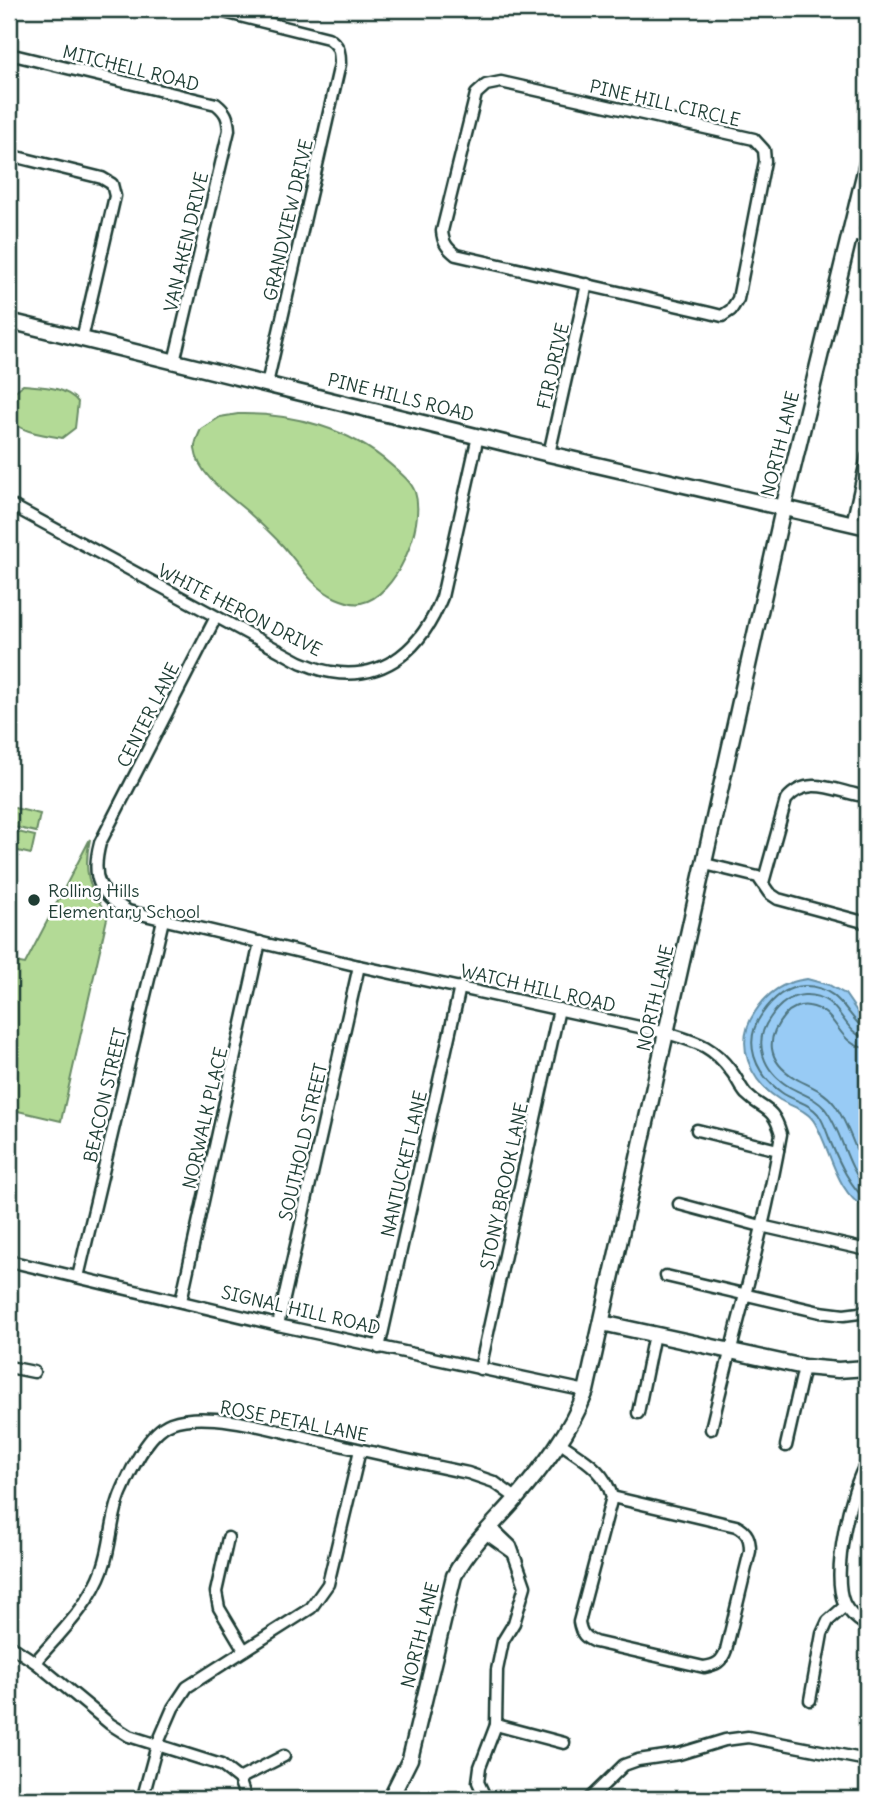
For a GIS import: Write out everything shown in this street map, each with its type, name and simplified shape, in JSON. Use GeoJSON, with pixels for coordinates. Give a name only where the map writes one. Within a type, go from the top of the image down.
{"type":"FeatureCollection","features":[{"type":"Feature","properties":{"kind":"street","name":"GRANDVIEW DRIVE"},"geometry":{"type":"LineString","coordinates":[[212,9],[328,38],[340,50],[340,64],[267,384]]}},
{"type":"Feature","properties":{"kind":"street","name":"MITCHELL ROAD"},"geometry":{"type":"LineString","coordinates":[[9,54],[216,104],[229,118],[229,130]]}},
{"type":"Feature","properties":{"kind":"street","name":"PINE HILL CIRCLE"},"geometry":{"type":"LineString","coordinates":[[502,82],[754,139],[764,150],[765,161],[738,299],[731,310],[722,316],[587,284],[456,255],[443,242],[442,231],[476,94],[486,85],[502,82]]}},
{"type":"Feature","properties":{"kind":"street","name":"VAN AKEN DRIVE"},"geometry":{"type":"LineString","coordinates":[[174,362],[229,130]]}},
{"type":"Feature","properties":{"kind":"street"},"geometry":{"type":"LineString","coordinates":[[9,155],[102,178],[112,184],[115,196],[82,339]]}},
{"type":"Feature","properties":{"kind":"street","name":"NORTH LANE"},"geometry":{"type":"LineString","coordinates":[[390,1799],[410,1759],[454,1576],[467,1553],[516,1498],[559,1442],[573,1421],[586,1391],[783,509],[867,163]]}},
{"type":"Feature","properties":{"kind":"street"},"geometry":{"type":"LineString","coordinates":[[851,234],[867,237]]}},
{"type":"Feature","properties":{"kind":"street","name":"FIR DRIVE"},"geometry":{"type":"LineString","coordinates":[[549,454],[587,284]]}},
{"type":"Feature","properties":{"kind":"street","name":"PINE HILLS ROAD"},"geometry":{"type":"LineString","coordinates":[[9,321],[549,454],[867,527]]}},
{"type":"Feature","properties":{"kind":"street","name":"WHITE HERON DRIVE"},"geometry":{"type":"LineString","coordinates":[[9,504],[300,662],[331,673],[368,671],[409,652],[427,629],[442,597],[478,436]]}},
{"type":"Feature","properties":{"kind":"street"},"geometry":{"type":"LineString","coordinates":[[852,524],[867,457]]}},
{"type":"Feature","properties":{"kind":"street","name":"CENTER LANE"},"geometry":{"type":"LineString","coordinates":[[108,827],[216,617]]}},
{"type":"Feature","properties":{"kind":"street"},"geometry":{"type":"LineString","coordinates":[[763,883],[786,800],[793,791],[806,785],[858,795]]}},
{"type":"Feature","properties":{"kind":"street","name":"WATCH HILL ROAD"},"geometry":{"type":"LineString","coordinates":[[108,827],[96,860],[98,883],[111,901],[128,911],[359,966],[667,1033],[706,1045],[720,1056],[749,1097],[766,1107],[777,1122],[780,1134],[745,1295],[711,1429]]}},
{"type":"Feature","properties":{"kind":"street"},"geometry":{"type":"LineString","coordinates":[[705,864],[758,877],[769,893],[786,903],[867,923]]}},
{"type":"Feature","properties":{"kind":"street","name":"BEACON STREET"},"geometry":{"type":"LineString","coordinates":[[78,1277],[163,920]]}},
{"type":"Feature","properties":{"kind":"street","name":"NORWALK PLACE"},"geometry":{"type":"LineString","coordinates":[[181,1301],[260,942]]}},
{"type":"Feature","properties":{"kind":"street","name":"SOUTHOLD STREET"},"geometry":{"type":"LineString","coordinates":[[278,1325],[359,966]]}},
{"type":"Feature","properties":{"kind":"street","name":"NANTUCKET LANE"},"geometry":{"type":"LineString","coordinates":[[379,1348],[460,987]]}},
{"type":"Feature","properties":{"kind":"street","name":"STONY BROOK LANE"},"geometry":{"type":"LineString","coordinates":[[480,1369],[559,1009]]}},
{"type":"Feature","properties":{"kind":"street"},"geometry":{"type":"LineString","coordinates":[[697,1130],[778,1150]]}},
{"type":"Feature","properties":{"kind":"street"},"geometry":{"type":"LineString","coordinates":[[679,1204],[867,1250]]}},
{"type":"Feature","properties":{"kind":"street","name":"SIGNAL HILL ROAD"},"geometry":{"type":"LineString","coordinates":[[9,1261],[379,1348],[586,1391]]}},
{"type":"Feature","properties":{"kind":"street"},"geometry":{"type":"LineString","coordinates":[[666,1276],[844,1315],[867,1312]]}},
{"type":"Feature","properties":{"kind":"street"},"geometry":{"type":"LineString","coordinates":[[602,1323],[804,1367],[838,1370],[867,1368]]}},
{"type":"Feature","properties":{"kind":"street"},"geometry":{"type":"LineString","coordinates":[[638,1413],[654,1334]]}},
{"type":"Feature","properties":{"kind":"street"},"geometry":{"type":"LineString","coordinates":[[9,1367],[34,1372]]}},
{"type":"Feature","properties":{"kind":"street"},"geometry":{"type":"LineString","coordinates":[[786,1446],[804,1367]]}},
{"type":"Feature","properties":{"kind":"street","name":"ROSE PETAL LANE"},"geometry":{"type":"LineString","coordinates":[[35,1662],[90,1595],[103,1567],[118,1500],[134,1464],[156,1434],[168,1424],[188,1419],[225,1420],[468,1473],[494,1482],[516,1498]]}},
{"type":"Feature","properties":{"kind":"street"},"geometry":{"type":"LineString","coordinates":[[559,1442],[603,1475],[612,1497],[579,1622],[580,1631],[595,1642],[704,1667],[715,1665],[723,1659],[726,1650],[750,1551],[750,1539],[744,1530],[736,1526],[612,1497]]}},
{"type":"Feature","properties":{"kind":"street"},"geometry":{"type":"LineString","coordinates":[[144,1793],[157,1745],[173,1709],[187,1687],[311,1608],[328,1584],[360,1450]]}},
{"type":"Feature","properties":{"kind":"street"},"geometry":{"type":"LineString","coordinates":[[867,1462],[850,1503],[839,1569],[840,1592],[845,1606],[867,1626]]}},
{"type":"Feature","properties":{"kind":"street"},"geometry":{"type":"LineString","coordinates":[[486,1799],[478,1782],[480,1767],[496,1725],[496,1670],[503,1641],[514,1623],[525,1586],[515,1554],[488,1530]]}},
{"type":"Feature","properties":{"kind":"street"},"geometry":{"type":"LineString","coordinates":[[228,1538],[216,1592],[219,1608],[244,1650]]}},
{"type":"Feature","properties":{"kind":"street"},"geometry":{"type":"LineString","coordinates":[[810,1700],[822,1634],[828,1621],[845,1606]]}},
{"type":"Feature","properties":{"kind":"street"},"geometry":{"type":"LineString","coordinates":[[9,1644],[129,1736],[221,1765],[239,1779],[246,1799]]}},
{"type":"Feature","properties":{"kind":"street"},"geometry":{"type":"LineString","coordinates":[[496,1725],[564,1743]]}},
{"type":"Feature","properties":{"kind":"street"},"geometry":{"type":"LineString","coordinates":[[589,1799],[624,1765],[638,1760],[679,1754],[725,1740],[748,1737],[867,1760]]}},
{"type":"Feature","properties":{"kind":"street"},"geometry":{"type":"LineString","coordinates":[[239,1779],[284,1756]]}},
{"type":"Feature","properties":{"kind":"green space"},"geometry":{"type":"Polygon","coordinates":[[[23,385],[53,388],[73,397],[78,402],[75,428],[62,438],[28,431],[14,423],[10,416],[10,401],[23,385]]]}},
{"type":"Feature","properties":{"kind":"green space"},"geometry":{"type":"Polygon","coordinates":[[[238,414],[279,416],[338,432],[375,452],[411,484],[417,506],[412,540],[396,574],[374,598],[361,603],[351,603],[328,594],[306,575],[275,537],[208,477],[197,459],[195,449],[201,429],[220,417],[238,414]]]}},
{"type":"Feature","properties":{"kind":"green space"},"geometry":{"type":"Polygon","coordinates":[[[10,807],[40,814],[36,832],[9,826],[10,807]]]}},
{"type":"Feature","properties":{"kind":"green space"},"geometry":{"type":"Polygon","coordinates":[[[9,830],[35,836],[31,854],[9,849],[9,830]]]}},
{"type":"Feature","properties":{"kind":"green space"},"geometry":{"type":"Polygon","coordinates":[[[90,839],[87,860],[89,879],[96,897],[108,914],[61,1121],[9,1109],[9,961],[25,964],[90,839]]]}},
{"type":"Feature","properties":{"kind":"water"},"geometry":{"type":"Polygon","coordinates":[[[807,979],[829,985],[845,994],[867,1026],[867,1209],[848,1193],[841,1182],[812,1119],[769,1092],[760,1083],[748,1060],[746,1036],[749,1024],[760,1005],[783,985],[807,979]]]}},
{"type":"Feature","properties":{"kind":"water"},"geometry":{"type":"Polygon","coordinates":[[[867,1503],[867,1593],[860,1583],[859,1550],[867,1503]]]}},
{"type":"Feature","properties":{"kind":"place","name":"Rolling Hills Elementary School"},"geometry":{"type":"Point","coordinates":[34,900]}}]}
